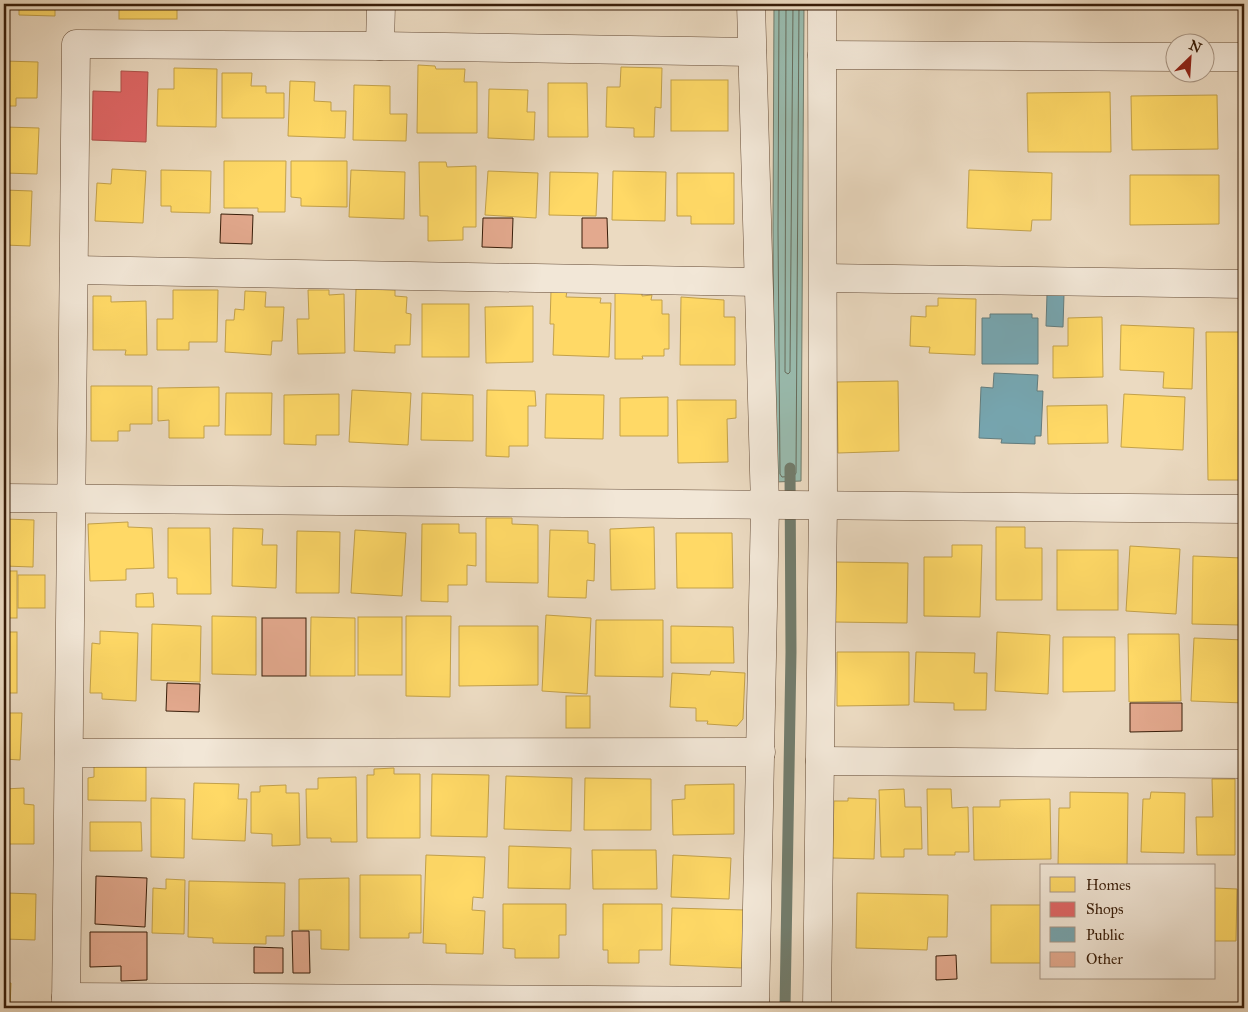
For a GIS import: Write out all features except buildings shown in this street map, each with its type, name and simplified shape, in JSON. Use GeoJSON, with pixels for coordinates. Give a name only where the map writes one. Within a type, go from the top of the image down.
{"type":"FeatureCollection","features":[{"type":"Feature","properties":{"kind":"street"},"geometry":{"type":"LineString","coordinates":[[380,46],[381,4]]}},
{"type":"Feature","properties":{"kind":"street"},"geometry":{"type":"LineString","coordinates":[[751,4],[765,506],[755,1004],[66,1002],[76,44],[380,46],[752,52]]}},
{"type":"Feature","properties":{"kind":"street"},"geometry":{"type":"LineString","coordinates":[[817,1008],[823,504],[822,4]]}},
{"type":"Feature","properties":{"kind":"street"},"geometry":{"type":"LineString","coordinates":[[822,55],[1166,57]]}},
{"type":"Feature","properties":{"kind":"street"},"geometry":{"type":"LineString","coordinates":[[1216,57],[1244,57]]}},
{"type":"Feature","properties":{"kind":"street"},"geometry":{"type":"LineString","coordinates":[[74,270],[758,282]]}},
{"type":"Feature","properties":{"kind":"street"},"geometry":{"type":"LineString","coordinates":[[823,278],[1244,284]]}},
{"type":"Feature","properties":{"kind":"street"},"geometry":{"type":"LineString","coordinates":[[4,498],[765,506],[823,504],[1244,510]]}},
{"type":"Feature","properties":{"kind":"street"},"geometry":{"type":"LineString","coordinates":[[69,754],[761,752]]}},
{"type":"Feature","properties":{"kind":"street"},"geometry":{"type":"LineString","coordinates":[[820,761],[1244,764]]}},
{"type":"Feature","properties":{"kind":"water"},"geometry":{"type":"Polygon","coordinates":[[[774,4],[804,4],[801,481],[775,482],[773,229],[774,4]]]}},
{"type":"Feature","properties":{"kind":"waterway"},"geometry":{"type":"LineString","coordinates":[[785,1008],[791,652],[790,468]]}}]}
